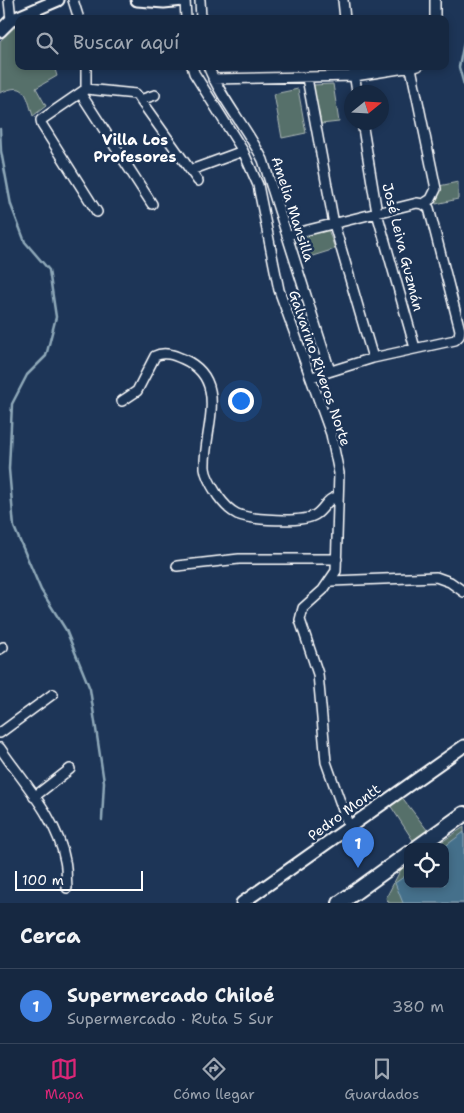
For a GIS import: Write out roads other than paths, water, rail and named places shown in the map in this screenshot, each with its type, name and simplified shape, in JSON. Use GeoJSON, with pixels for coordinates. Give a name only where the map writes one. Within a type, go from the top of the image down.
{"type":"FeatureCollection","features":[{"type":"Feature","properties":{"kind":"highway"},"geometry":{"type":"LineString","coordinates":[[424,843],[464,814]]}},
{"type":"Feature","properties":{"kind":"highway"},"geometry":{"type":"LineString","coordinates":[[340,903],[404,857]]}},
{"type":"Feature","properties":{"kind":"street"},"geometry":{"type":"LineString","coordinates":[[9,0],[12,20]]}},
{"type":"Feature","properties":{"kind":"street"},"geometry":{"type":"LineString","coordinates":[[24,15],[58,0]]}},
{"type":"Feature","properties":{"kind":"street"},"geometry":{"type":"LineString","coordinates":[[73,0],[78,15]]}},
{"type":"Feature","properties":{"kind":"street"},"geometry":{"type":"LineString","coordinates":[[137,0],[164,2],[184,0],[186,15]]}},
{"type":"Feature","properties":{"kind":"street"},"geometry":{"type":"LineString","coordinates":[[200,0],[201,15]]}},
{"type":"Feature","properties":{"kind":"street"},"geometry":{"type":"LineString","coordinates":[[343,0],[345,15]]}},
{"type":"Feature","properties":{"kind":"street"},"geometry":{"type":"LineString","coordinates":[[436,0],[436,15]]}},
{"type":"Feature","properties":{"kind":"street"},"geometry":{"type":"LineString","coordinates":[[0,31],[15,19]]}},
{"type":"Feature","properties":{"kind":"street"},"geometry":{"type":"LineString","coordinates":[[86,70],[84,92],[152,204]]}},
{"type":"Feature","properties":{"kind":"street","name":"Galvarino Riveros Norte"},"geometry":{"type":"LineString","coordinates":[[193,70],[243,151],[258,185],[279,290],[331,434],[339,473],[337,559],[331,580],[303,608],[300,620],[318,674],[326,762],[349,827]]}},
{"type":"Feature","properties":{"kind":"street","name":"Amelia Mansilla"},"geometry":{"type":"LineString","coordinates":[[210,70],[213,79],[251,135],[263,160],[330,371]]}},
{"type":"Feature","properties":{"kind":"street"},"geometry":{"type":"LineString","coordinates":[[354,70],[356,85]]}},
{"type":"Feature","properties":{"kind":"street"},"geometry":{"type":"LineString","coordinates":[[213,79],[355,76],[395,70]]}},
{"type":"Feature","properties":{"kind":"street"},"geometry":{"type":"LineString","coordinates":[[416,70],[436,187],[431,199],[423,204]]}},
{"type":"Feature","properties":{"kind":"street"},"geometry":{"type":"LineString","coordinates":[[307,78],[334,224],[373,358]]}},
{"type":"Feature","properties":{"kind":"street"},"geometry":{"type":"LineString","coordinates":[[97,212],[42,126],[41,120],[43,116],[84,92],[138,97],[155,95]]}},
{"type":"Feature","properties":{"kind":"street"},"geometry":{"type":"LineString","coordinates":[[138,97],[198,182]]}},
{"type":"Feature","properties":{"kind":"street","name":"José Leiva Guzmán"},"geometry":{"type":"LineString","coordinates":[[363,130],[377,213],[415,348]]}},
{"type":"Feature","properties":{"kind":"street"},"geometry":{"type":"LineString","coordinates":[[191,170],[243,151]]}},
{"type":"Feature","properties":{"kind":"street"},"geometry":{"type":"LineString","coordinates":[[288,235],[417,203],[423,204],[428,208],[460,330],[454,340],[373,358],[312,377]]}},
{"type":"Feature","properties":{"kind":"street"},"geometry":{"type":"LineString","coordinates":[[122,401],[137,390],[154,356],[166,353],[186,360],[202,371],[208,383],[211,400],[205,468],[214,489],[229,510],[248,517],[304,518],[318,512],[330,498],[338,497]]}},
{"type":"Feature","properties":{"kind":"street"},"geometry":{"type":"LineString","coordinates":[[177,566],[239,560],[337,559]]}},
{"type":"Feature","properties":{"kind":"street"},"geometry":{"type":"LineString","coordinates":[[331,580],[436,578],[450,582],[464,592]]}},
{"type":"Feature","properties":{"kind":"street"},"geometry":{"type":"LineString","coordinates":[[0,733],[53,694]]}},
{"type":"Feature","properties":{"kind":"street","name":"Pedro Montt"},"geometry":{"type":"LineString","coordinates":[[242,903],[464,746]]}},
{"type":"Feature","properties":{"kind":"street"},"geometry":{"type":"LineString","coordinates":[[0,748],[34,796],[57,835],[65,860],[67,888]]}},
{"type":"Feature","properties":{"kind":"street"},"geometry":{"type":"LineString","coordinates":[[34,796],[70,769]]}},
{"type":"Feature","properties":{"kind":"water"},"geometry":{"type":"Polygon","coordinates":[[[464,832],[464,903],[403,903],[395,883],[404,877],[404,888],[449,888],[449,843],[464,832]]]}},
{"type":"Feature","properties":{"kind":"waterway"},"geometry":{"type":"LineString","coordinates":[[464,42],[459,67],[464,85]]}},
{"type":"Feature","properties":{"kind":"waterway"},"geometry":{"type":"LineString","coordinates":[[0,129],[1,151],[11,205],[25,242],[49,270],[56,317],[46,356],[27,375],[12,404],[9,469],[14,527],[41,590],[66,630],[90,689],[104,782],[102,820]]}},
{"type":"Feature","properties":{"kind":"place","name":"Supermercado Chiloé"},"geometry":{"type":"Point","coordinates":[358,868]}},
{"type":"Feature","properties":{"kind":"district","name":"Villa Los Profesores"},"geometry":{"type":"Point","coordinates":[135,148]}}]}
